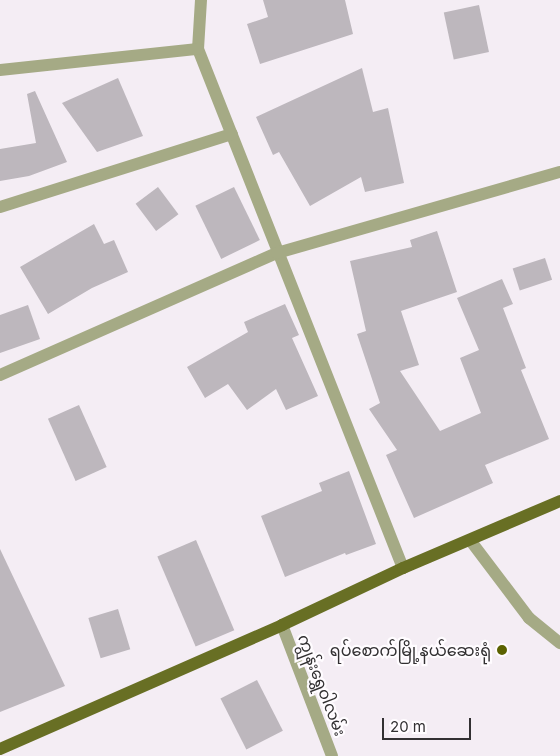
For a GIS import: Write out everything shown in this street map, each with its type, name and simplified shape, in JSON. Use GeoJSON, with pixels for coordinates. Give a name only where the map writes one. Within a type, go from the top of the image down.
{"type":"FeatureCollection","features":[{"type":"Feature","properties":{"kind":"main road"},"geometry":{"type":"LineString","coordinates":[[0,749],[282,625],[403,568],[560,501]]}},
{"type":"Feature","properties":{"kind":"street"},"geometry":{"type":"LineString","coordinates":[[200,0],[198,49],[403,568]]}},
{"type":"Feature","properties":{"kind":"street"},"geometry":{"type":"LineString","coordinates":[[0,70],[198,49]]}},
{"type":"Feature","properties":{"kind":"street"},"geometry":{"type":"LineString","coordinates":[[0,207],[232,134]]}},
{"type":"Feature","properties":{"kind":"street"},"geometry":{"type":"LineString","coordinates":[[0,375],[277,253],[560,172]]}},
{"type":"Feature","properties":{"kind":"street"},"geometry":{"type":"LineString","coordinates":[[470,540],[529,618],[560,643]]}},
{"type":"Feature","properties":{"kind":"street","name":"ကျွန်းရွှေဝါလမ်း"},"geometry":{"type":"LineString","coordinates":[[282,625],[332,756]]}},
{"type":"Feature","properties":{"kind":"building"},"geometry":{"type":"Polygon","coordinates":[[[263,0],[345,0],[353,34],[260,64],[247,24],[268,17],[263,0]]]}},
{"type":"Feature","properties":{"kind":"building"},"geometry":{"type":"Polygon","coordinates":[[[479,5],[489,52],[454,59],[444,12],[479,5]]]}},
{"type":"Feature","properties":{"kind":"building"},"geometry":{"type":"Polygon","coordinates":[[[362,68],[373,112],[388,108],[404,183],[365,192],[361,177],[310,206],[279,152],[273,155],[256,117],[362,68]]]}},
{"type":"Feature","properties":{"kind":"building"},"geometry":{"type":"Polygon","coordinates":[[[118,78],[143,136],[97,152],[62,103],[118,78]]]}},
{"type":"Feature","properties":{"kind":"building"},"geometry":{"type":"Polygon","coordinates":[[[35,91],[67,162],[29,176],[0,181],[0,149],[36,143],[27,94],[35,91]]]}},
{"type":"Feature","properties":{"kind":"building"},"geometry":{"type":"Polygon","coordinates":[[[158,187],[178,214],[156,231],[136,204],[158,187]]]}},
{"type":"Feature","properties":{"kind":"building"},"geometry":{"type":"Polygon","coordinates":[[[234,187],[260,240],[221,259],[195,206],[234,187]]]}},
{"type":"Feature","properties":{"kind":"building"},"geometry":{"type":"Polygon","coordinates":[[[94,224],[104,244],[114,240],[128,272],[92,288],[48,314],[20,267],[94,224]]]}},
{"type":"Feature","properties":{"kind":"building"},"geometry":{"type":"Polygon","coordinates":[[[437,231],[457,292],[401,311],[419,365],[400,371],[440,431],[481,413],[460,358],[479,350],[457,298],[502,279],[513,304],[503,308],[526,368],[521,370],[549,439],[485,465],[493,483],[414,518],[386,455],[397,450],[369,409],[380,403],[357,334],[366,331],[350,261],[412,247],[410,240],[437,231]]]}},
{"type":"Feature","properties":{"kind":"building"},"geometry":{"type":"Polygon","coordinates":[[[545,258],[552,280],[520,290],[513,269],[545,258]]]}},
{"type":"Feature","properties":{"kind":"building"},"geometry":{"type":"Polygon","coordinates":[[[285,304],[299,335],[292,338],[318,396],[286,410],[276,389],[247,410],[228,384],[205,398],[187,367],[248,332],[244,322],[285,304]]]}},
{"type":"Feature","properties":{"kind":"building"},"geometry":{"type":"Polygon","coordinates":[[[28,305],[40,339],[0,353],[0,315],[28,305]]]}},
{"type":"Feature","properties":{"kind":"building"},"geometry":{"type":"Polygon","coordinates":[[[79,405],[107,467],[76,481],[48,419],[79,405]]]}},
{"type":"Feature","properties":{"kind":"building"},"geometry":{"type":"Polygon","coordinates":[[[349,471],[376,544],[346,555],[345,553],[285,577],[261,516],[322,491],[319,483],[349,471]]]}},
{"type":"Feature","properties":{"kind":"building"},"geometry":{"type":"Polygon","coordinates":[[[196,540],[234,630],[196,647],[157,556],[196,540]]]}},
{"type":"Feature","properties":{"kind":"building"},"geometry":{"type":"Polygon","coordinates":[[[0,549],[65,686],[0,712],[0,549]]]}},
{"type":"Feature","properties":{"kind":"building"},"geometry":{"type":"Polygon","coordinates":[[[118,609],[130,649],[101,658],[88,618],[118,609]]]}},
{"type":"Feature","properties":{"kind":"building"},"geometry":{"type":"Polygon","coordinates":[[[257,680],[283,731],[246,749],[220,699],[257,680]]]}},
{"type":"Feature","properties":{"kind":"place","name":"ရပ်စောက်မြို့နယ်ဆေးရုံ"},"geometry":{"type":"Point","coordinates":[502,650]}}]}
